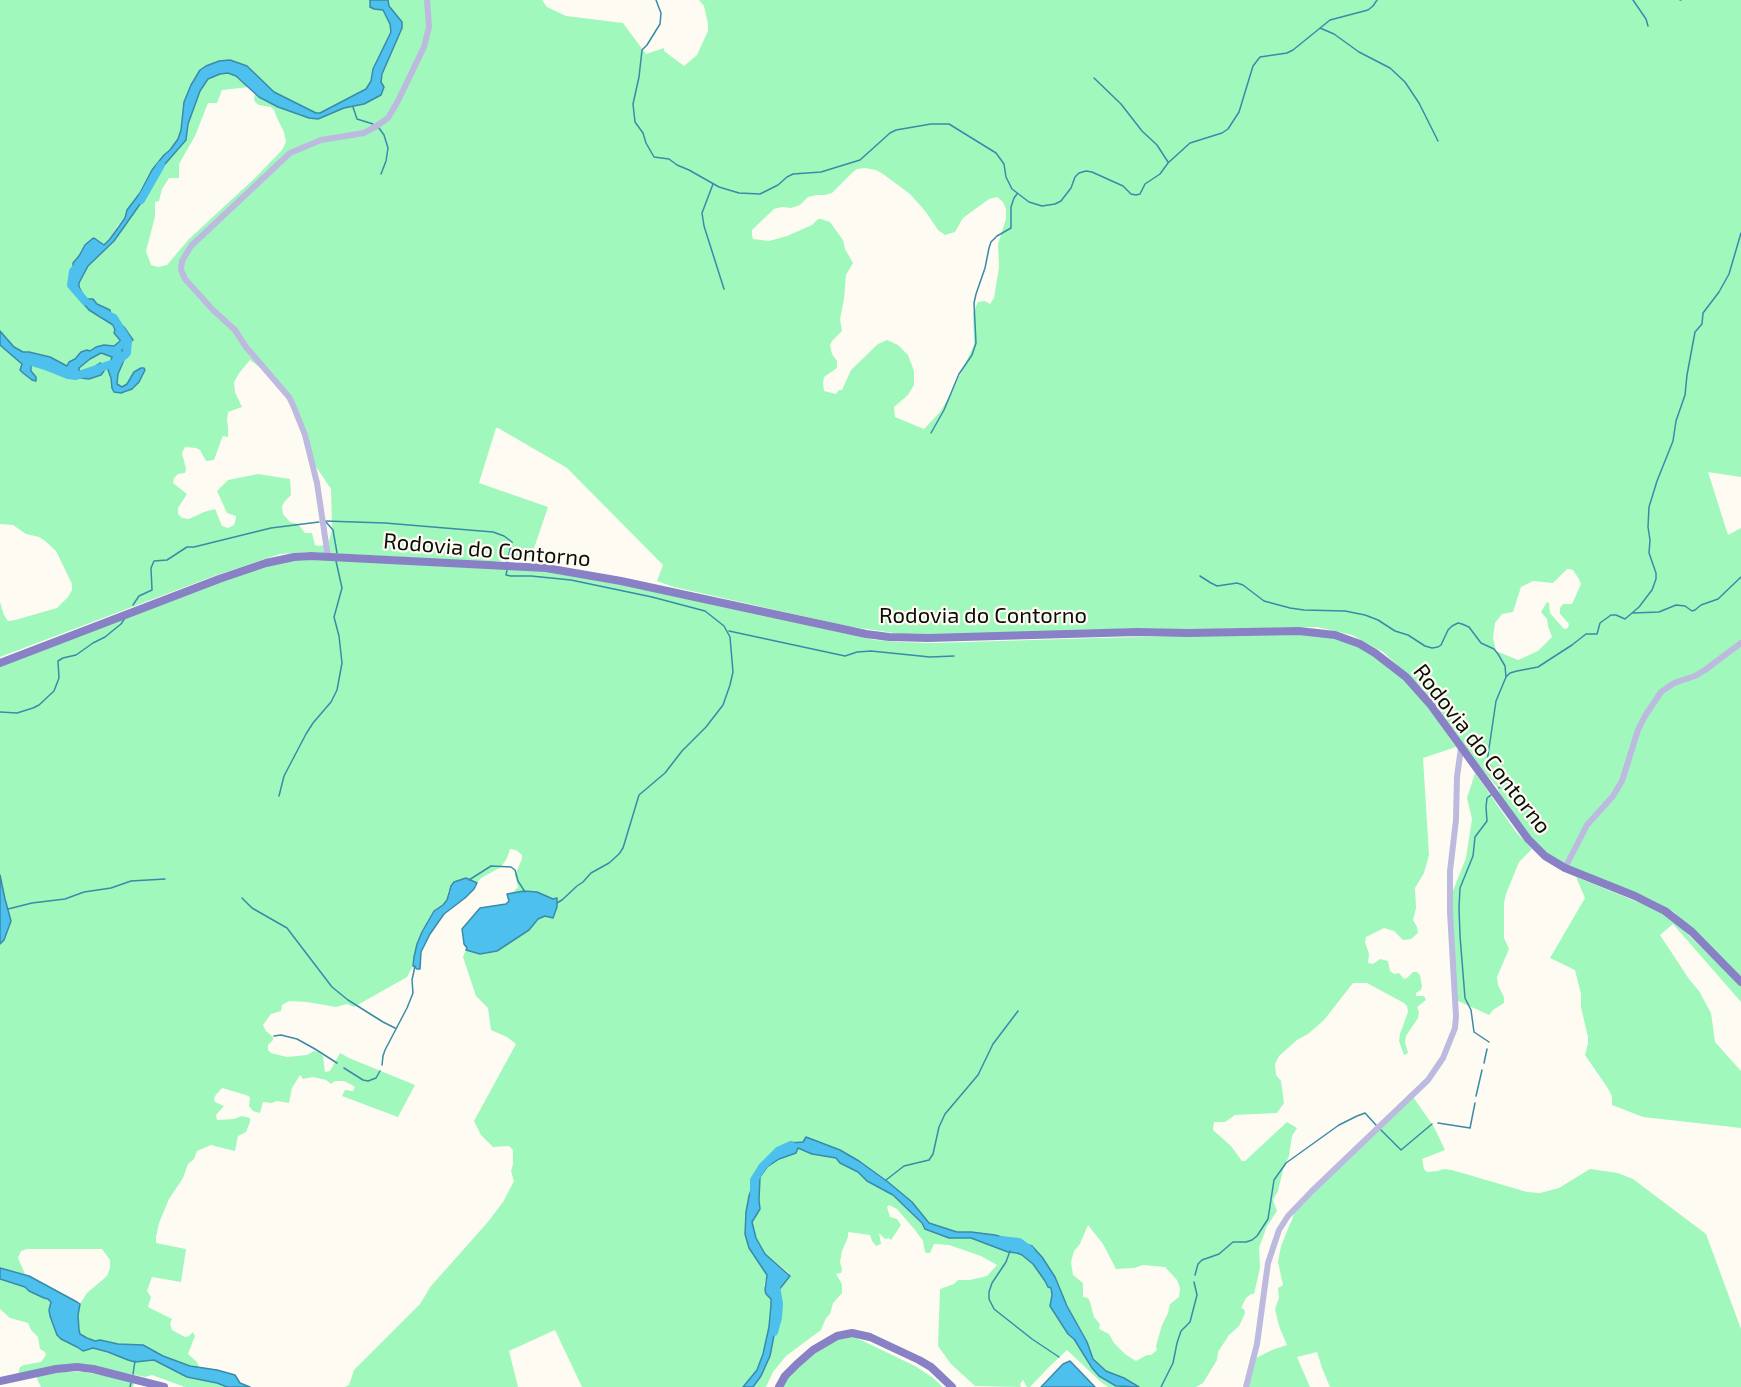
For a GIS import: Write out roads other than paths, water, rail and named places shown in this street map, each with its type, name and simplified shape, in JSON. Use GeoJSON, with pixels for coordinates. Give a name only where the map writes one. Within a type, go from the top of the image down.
{"type":"FeatureCollection","features":[{"type":"Feature","properties":{"kind":"main road","name":"Rodovia do Contorno"},"geometry":{"type":"LineString","coordinates":[[1,662],[219,579],[266,563],[294,557],[546,568],[651,587],[889,637],[967,638],[1137,632],[1299,631],[1335,635],[1353,641],[1375,653],[1406,677],[1430,704],[1535,848],[1565,868],[1635,896],[1665,911],[1692,932],[1741,981]]}},
{"type":"Feature","properties":{"kind":"main road"},"geometry":{"type":"LineString","coordinates":[[779,1387],[785,1376],[813,1350],[837,1336],[852,1333],[870,1337],[919,1360],[952,1387]]}},
{"type":"Feature","properties":{"kind":"main road"},"geometry":{"type":"LineString","coordinates":[[0,1381],[77,1367],[164,1387]]}},
{"type":"Feature","properties":{"kind":"street"},"geometry":{"type":"LineString","coordinates":[[328,557],[317,483],[305,435],[289,397],[246,347],[235,330],[185,279],[181,265],[191,246],[290,153],[321,140],[364,133],[388,118],[399,101],[424,47],[429,27],[427,0]]}},
{"type":"Feature","properties":{"kind":"street"},"geometry":{"type":"LineString","coordinates":[[1565,868],[1587,825],[1616,792],[1624,776],[1638,730],[1661,692],[1674,683],[1705,670],[1741,643]]}},
{"type":"Feature","properties":{"kind":"street"},"geometry":{"type":"LineString","coordinates":[[1246,1387],[1257,1344],[1268,1263],[1279,1230],[1288,1216],[1312,1191],[1428,1080],[1443,1058],[1455,1028],[1450,871],[1461,748]]}},
{"type":"Feature","properties":{"kind":"water"},"geometry":{"type":"Polygon","coordinates":[[[370,0],[388,0],[389,6],[402,22],[402,28],[382,74],[381,82],[384,87],[381,95],[364,104],[344,108],[318,119],[278,107],[259,97],[236,76],[228,73],[208,79],[200,91],[188,124],[186,140],[152,179],[143,200],[114,241],[88,266],[79,283],[85,298],[93,299],[97,304],[110,310],[111,316],[124,327],[133,340],[126,349],[122,350],[124,360],[118,374],[117,384],[122,387],[127,384],[134,372],[144,368],[139,382],[132,389],[121,393],[114,392],[108,370],[112,357],[101,353],[79,368],[80,375],[86,376],[100,363],[104,365],[101,375],[89,379],[40,362],[33,362],[31,366],[36,381],[23,373],[20,370],[22,364],[0,345],[0,331],[14,347],[23,352],[50,357],[67,366],[81,352],[104,345],[114,346],[120,341],[114,333],[113,325],[89,310],[81,301],[74,285],[73,263],[92,239],[104,245],[110,239],[125,218],[127,210],[140,193],[152,170],[178,139],[184,102],[200,70],[219,61],[230,60],[247,66],[274,92],[320,113],[366,89],[371,81],[373,69],[391,32],[383,10],[370,7],[370,0]]]}},
{"type":"Feature","properties":{"kind":"water"},"geometry":{"type":"Polygon","coordinates":[[[0,875],[11,921],[4,940],[0,944],[0,875]]]}},
{"type":"Feature","properties":{"kind":"water"},"geometry":{"type":"Polygon","coordinates":[[[466,878],[477,883],[474,889],[444,914],[421,952],[420,969],[417,969],[413,966],[414,957],[422,932],[434,911],[447,900],[454,882],[466,878]]]}},
{"type":"Feature","properties":{"kind":"water"},"geometry":{"type":"Polygon","coordinates":[[[524,891],[537,892],[553,899],[557,898],[553,918],[545,916],[538,919],[529,930],[497,951],[480,954],[466,950],[462,929],[480,908],[506,904],[509,901],[507,894],[524,891]]]}},
{"type":"Feature","properties":{"kind":"water"},"geometry":{"type":"Polygon","coordinates":[[[806,1137],[840,1150],[859,1161],[912,1202],[929,1223],[957,1232],[995,1235],[1032,1246],[1055,1277],[1093,1359],[1106,1371],[1139,1387],[1116,1386],[1099,1376],[1050,1306],[1051,1288],[1033,1264],[1022,1255],[971,1238],[949,1238],[925,1229],[922,1223],[893,1195],[867,1181],[858,1172],[840,1163],[836,1158],[812,1154],[798,1148],[796,1153],[779,1159],[767,1167],[760,1177],[760,1209],[752,1222],[756,1238],[765,1254],[790,1276],[778,1291],[776,1298],[776,1325],[770,1356],[753,1387],[743,1387],[757,1370],[763,1354],[771,1305],[771,1299],[765,1290],[767,1275],[749,1248],[745,1234],[749,1196],[759,1166],[789,1143],[803,1142],[806,1137]]]}},
{"type":"Feature","properties":{"kind":"water"},"geometry":{"type":"Polygon","coordinates":[[[0,1268],[29,1276],[80,1304],[79,1330],[80,1334],[87,1338],[118,1344],[143,1345],[163,1356],[190,1366],[235,1375],[240,1383],[250,1387],[227,1387],[187,1377],[154,1360],[135,1362],[93,1348],[83,1351],[57,1335],[50,1316],[51,1302],[48,1299],[25,1287],[0,1279],[0,1268]]]}},
{"type":"Feature","properties":{"kind":"water"},"geometry":{"type":"Polygon","coordinates":[[[1070,1361],[1095,1387],[1041,1387],[1063,1364],[1070,1361]]]}},
{"type":"Feature","properties":{"kind":"waterway"},"geometry":{"type":"LineString","coordinates":[[656,0],[661,13],[660,24],[642,50],[633,104],[635,122],[654,157],[669,159],[719,187],[739,193],[760,194],[793,174],[821,172],[860,160],[896,130],[931,124],[949,124],[996,153],[1004,164],[1006,177],[1012,189],[1029,202],[1042,206],[1061,201],[1071,188],[1075,177],[1086,171],[1123,186],[1131,194],[1140,194],[1145,184],[1160,174],[1168,163],[1190,143],[1228,129],[1239,112],[1253,66],[1260,57],[1287,53],[1330,20],[1368,10],[1377,0]]}},
{"type":"Feature","properties":{"kind":"waterway"},"geometry":{"type":"LineString","coordinates":[[1633,0],[1648,26]]}},
{"type":"Feature","properties":{"kind":"waterway"},"geometry":{"type":"LineString","coordinates":[[1320,28],[1390,68],[1405,82],[1419,103],[1438,141]]}},
{"type":"Feature","properties":{"kind":"waterway"},"geometry":{"type":"LineString","coordinates":[[1094,78],[1121,104],[1142,131],[1157,145],[1168,162]]}},
{"type":"Feature","properties":{"kind":"waterway"},"geometry":{"type":"LineString","coordinates":[[353,107],[357,119],[373,124]]}},
{"type":"Feature","properties":{"kind":"waterway"},"geometry":{"type":"LineString","coordinates":[[379,128],[388,148],[381,174]]}},
{"type":"Feature","properties":{"kind":"waterway"},"geometry":{"type":"LineString","coordinates":[[141,200],[161,165]]}},
{"type":"Feature","properties":{"kind":"waterway"},"geometry":{"type":"LineString","coordinates":[[713,184],[702,213],[724,289]]}},
{"type":"Feature","properties":{"kind":"waterway"},"geometry":{"type":"LineString","coordinates":[[931,433],[944,410],[959,374],[972,355],[976,343],[974,303],[976,294],[991,242],[1011,228],[1011,207],[1017,194]]}},
{"type":"Feature","properties":{"kind":"waterway"},"geometry":{"type":"LineString","coordinates":[[1499,788],[1502,782],[1487,762],[1496,701],[1506,677],[1510,673],[1538,667],[1586,634],[1597,634],[1600,623],[1611,615],[1625,619],[1639,607],[1652,590],[1656,573],[1649,553],[1649,507],[1673,441],[1676,421],[1685,395],[1695,332],[1702,324],[1703,313],[1729,274],[1741,233]]}},
{"type":"Feature","properties":{"kind":"waterway"},"geometry":{"type":"LineString","coordinates":[[81,264],[73,271],[71,285],[85,301]]}},
{"type":"Feature","properties":{"kind":"waterway"},"geometry":{"type":"LineString","coordinates":[[23,357],[76,376],[117,362],[127,353],[128,341],[114,318],[101,312]]}},
{"type":"Feature","properties":{"kind":"waterway"},"geometry":{"type":"LineString","coordinates":[[325,521],[385,523],[493,532],[512,542],[507,562]]}},
{"type":"Feature","properties":{"kind":"waterway"},"geometry":{"type":"LineString","coordinates":[[133,605],[139,596],[152,590],[151,568],[154,561],[167,560],[187,547],[271,528],[319,522]]}},
{"type":"Feature","properties":{"kind":"waterway"},"geometry":{"type":"LineString","coordinates":[[326,522],[333,530],[337,553]]}},
{"type":"Feature","properties":{"kind":"waterway"},"geometry":{"type":"LineString","coordinates":[[279,796],[284,776],[306,734],[331,702],[337,690],[342,663],[334,617],[342,588],[336,561]]}},
{"type":"Feature","properties":{"kind":"waterway"},"geometry":{"type":"LineString","coordinates":[[507,570],[506,575],[571,580],[705,611],[724,626],[730,637],[733,672],[723,705],[665,773],[639,795],[623,848],[619,854],[609,863],[591,873],[557,903]]}},
{"type":"Feature","properties":{"kind":"waterway"},"geometry":{"type":"LineString","coordinates":[[1200,576],[1217,586],[1237,583],[1243,585],[1264,601],[1290,608],[1345,611],[1365,615],[1432,648],[1441,645],[1452,626],[1462,624],[1469,627],[1481,643],[1494,649],[1505,666],[1506,677]]}},
{"type":"Feature","properties":{"kind":"waterway"},"geometry":{"type":"LineString","coordinates":[[1633,613],[1659,612],[1676,605],[1685,606],[1692,611],[1718,599],[1741,577]]}},
{"type":"Feature","properties":{"kind":"waterway"},"geometry":{"type":"LineString","coordinates":[[0,712],[17,713],[39,705],[54,691],[59,678],[58,661],[76,655],[105,637],[125,618]]}},
{"type":"Feature","properties":{"kind":"waterway"},"geometry":{"type":"LineString","coordinates":[[729,631],[845,656],[871,651],[930,657],[954,656]]}},
{"type":"Feature","properties":{"kind":"waterway"},"geometry":{"type":"LineString","coordinates":[[1489,1042],[1474,1032],[1471,1010],[1465,998],[1459,908],[1460,888],[1473,856],[1475,837],[1487,821],[1487,798],[1491,795]]}},
{"type":"Feature","properties":{"kind":"waterway"},"geometry":{"type":"LineString","coordinates":[[469,880],[491,866],[511,867],[515,870],[518,881],[525,892]]}},
{"type":"Feature","properties":{"kind":"waterway"},"geometry":{"type":"LineString","coordinates":[[8,909],[65,899],[131,881],[165,879]]}},
{"type":"Feature","properties":{"kind":"waterway"},"geometry":{"type":"LineString","coordinates":[[242,898],[252,908],[287,928],[332,987],[348,1000],[395,1028]]}},
{"type":"Feature","properties":{"kind":"waterway"},"geometry":{"type":"LineString","coordinates":[[382,1065],[385,1050],[413,993],[412,980],[415,966]]}},
{"type":"Feature","properties":{"kind":"waterway"},"geometry":{"type":"LineString","coordinates":[[886,1180],[904,1166],[929,1160],[933,1154],[939,1127],[945,1114],[978,1075],[993,1044],[1018,1011]]}},
{"type":"Feature","properties":{"kind":"waterway"},"geometry":{"type":"LineString","coordinates":[[274,1036],[281,1035],[297,1039],[337,1063]]}},
{"type":"Feature","properties":{"kind":"waterway"},"geometry":{"type":"LineString","coordinates":[[1484,1063],[1487,1049]]}},
{"type":"Feature","properties":{"kind":"waterway"},"geometry":{"type":"LineString","coordinates":[[344,1068],[368,1081],[376,1078],[380,1071]]}},
{"type":"Feature","properties":{"kind":"waterway"},"geometry":{"type":"LineString","coordinates":[[1476,1096],[1482,1070]]}},
{"type":"Feature","properties":{"kind":"waterway"},"geometry":{"type":"LineString","coordinates":[[1438,1123],[1470,1128],[1475,1103]]}},
{"type":"Feature","properties":{"kind":"waterway"},"geometry":{"type":"LineString","coordinates":[[1195,1275],[1198,1264],[1202,1260],[1219,1254],[1233,1242],[1246,1242],[1257,1236],[1268,1219],[1274,1180],[1286,1163],[1339,1125],[1357,1116],[1365,1113],[1376,1125]]}},
{"type":"Feature","properties":{"kind":"waterway"},"geometry":{"type":"LineString","coordinates":[[1380,1129],[1401,1150],[1432,1124]]}},
{"type":"Feature","properties":{"kind":"waterway"},"geometry":{"type":"LineString","coordinates":[[754,1193],[754,1180],[763,1166],[778,1151],[791,1145]]}},
{"type":"Feature","properties":{"kind":"waterway"},"geometry":{"type":"LineString","coordinates":[[1001,1240],[1019,1242],[1030,1250]]}},
{"type":"Feature","properties":{"kind":"waterway"},"geometry":{"type":"LineString","coordinates":[[1010,1251],[1006,1262],[992,1283],[989,1299],[994,1309],[1059,1357]]}},
{"type":"Feature","properties":{"kind":"waterway"},"geometry":{"type":"LineString","coordinates":[[1161,1387],[1173,1363],[1181,1331],[1190,1322],[1197,1295],[1194,1282]]}},
{"type":"Feature","properties":{"kind":"waterway"},"geometry":{"type":"LineString","coordinates":[[774,1332],[779,1304],[776,1286]]}},
{"type":"Feature","properties":{"kind":"waterway"},"geometry":{"type":"LineString","coordinates":[[133,1374],[135,1361]]}},
{"type":"Feature","properties":{"kind":"waterway"},"geometry":{"type":"LineString","coordinates":[[130,1387],[131,1383]]}}]}
